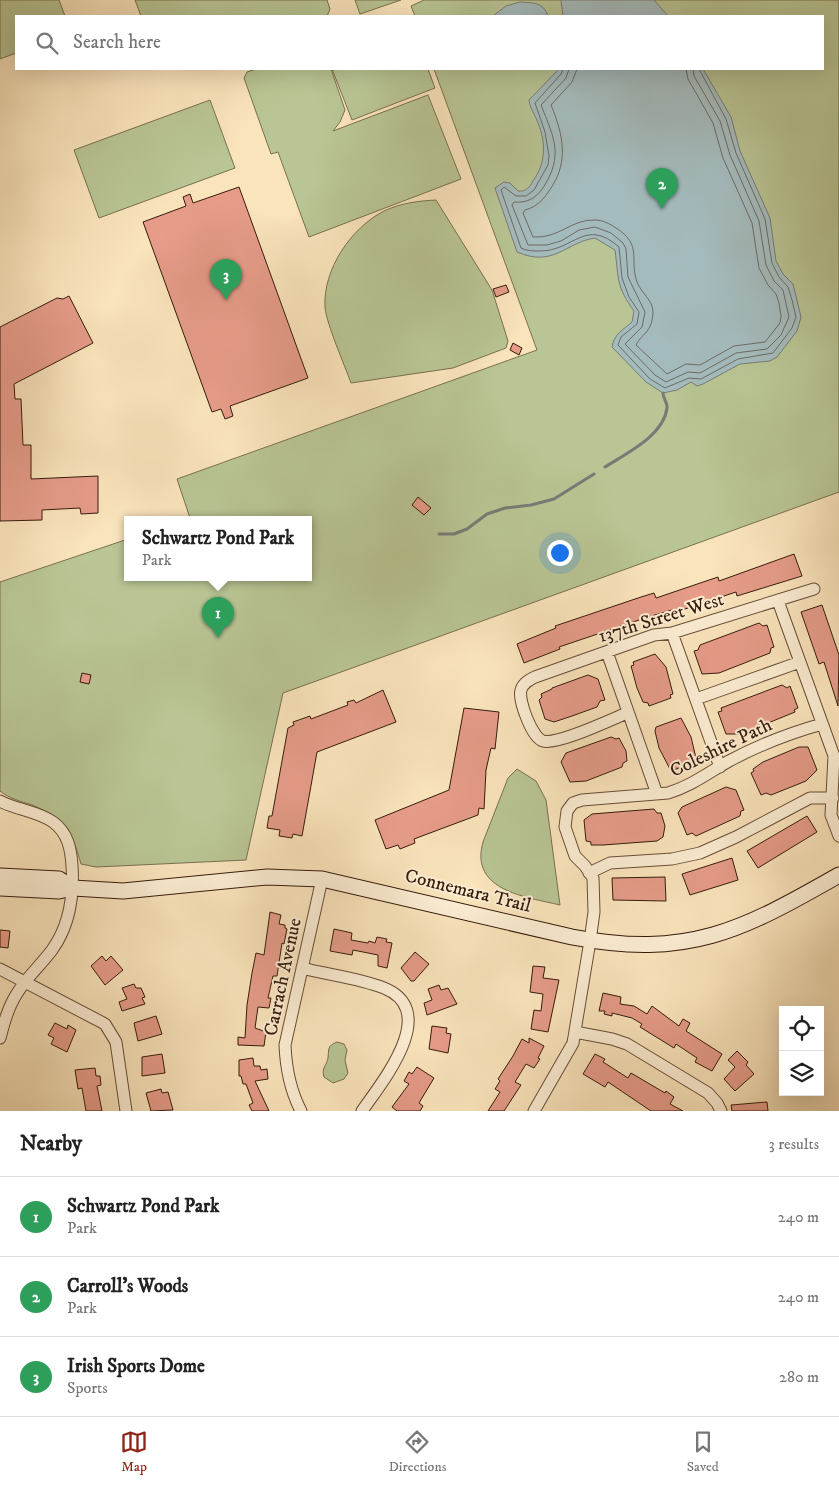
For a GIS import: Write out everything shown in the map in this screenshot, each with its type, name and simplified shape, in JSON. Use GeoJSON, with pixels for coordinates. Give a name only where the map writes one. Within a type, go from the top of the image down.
{"type":"FeatureCollection","features":[{"type":"Feature","properties":{"kind":"street","name":"137th Street West"},"geometry":{"type":"LineString","coordinates":[[627,713],[556,741],[540,740],[534,736],[531,728],[520,696],[521,688],[527,681],[535,677],[654,635],[672,633],[814,589]]}},
{"type":"Feature","properties":{"kind":"street"},"geometry":{"type":"LineString","coordinates":[[778,601],[834,756],[832,815],[839,836]]}},
{"type":"Feature","properties":{"kind":"street"},"geometry":{"type":"LineString","coordinates":[[672,633],[720,767]]}},
{"type":"Feature","properties":{"kind":"street"},"geometry":{"type":"LineString","coordinates":[[607,652],[657,794]]}},
{"type":"Feature","properties":{"kind":"street"},"geometry":{"type":"LineString","coordinates":[[696,699],[800,662]]}},
{"type":"Feature","properties":{"kind":"street","name":"Coleshire Path"},"geometry":{"type":"LineString","coordinates":[[534,1111],[569,1053],[575,1032],[590,941],[594,895],[593,878],[574,856],[566,832],[567,811],[573,803],[594,798],[668,793],[688,786],[720,767],[774,740],[822,724]]}},
{"type":"Feature","properties":{"kind":"street"},"geometry":{"type":"LineString","coordinates":[[589,872],[610,863],[672,860],[700,852],[736,837],[810,798],[833,798]]}},
{"type":"Feature","properties":{"kind":"street"},"geometry":{"type":"LineString","coordinates":[[0,801],[39,815],[54,823],[64,832],[72,855],[73,888],[68,915],[60,938],[25,981],[10,1006],[0,1038]]}},
{"type":"Feature","properties":{"kind":"street","name":"Connemara Trail"},"geometry":{"type":"LineString","coordinates":[[0,888],[59,891],[73,888],[123,891],[267,877],[322,879],[590,941],[651,945],[711,937],[765,916],[839,875]]}},
{"type":"Feature","properties":{"kind":"street","name":"Connemara Trail"},"geometry":{"type":"LineString","coordinates":[[0,876],[59,879],[73,888]]}},
{"type":"Feature","properties":{"kind":"street","name":"Carrach Avenue"},"geometry":{"type":"LineString","coordinates":[[301,1111],[292,1092],[287,1072],[285,1045],[322,879]]}},
{"type":"Feature","properties":{"kind":"street"},"geometry":{"type":"LineString","coordinates":[[302,968],[383,988],[396,995],[405,1006],[409,1022],[406,1038],[395,1060],[362,1111]]}},
{"type":"Feature","properties":{"kind":"street"},"geometry":{"type":"LineString","coordinates":[[0,969],[91,1015],[110,1029],[118,1050],[126,1111]]}},
{"type":"Feature","properties":{"kind":"street"},"geometry":{"type":"LineString","coordinates":[[575,1032],[627,1044],[708,1093],[721,1111]]}},
{"type":"Feature","properties":{"kind":"green space"},"geometry":{"type":"Polygon","coordinates":[[[0,0],[59,0],[65,15],[15,15],[15,53],[0,59],[0,0]]]}},
{"type":"Feature","properties":{"kind":"green space"},"geometry":{"type":"Polygon","coordinates":[[[135,0],[327,0],[330,9],[327,15],[141,15],[135,0]]]}},
{"type":"Feature","properties":{"kind":"green space"},"geometry":{"type":"Polygon","coordinates":[[[355,0],[401,0],[360,14],[355,0]]]}},
{"type":"Feature","properties":{"kind":"green space"},"geometry":{"type":"Polygon","coordinates":[[[424,0],[839,0],[839,492],[283,693],[246,860],[96,867],[81,864],[74,843],[66,827],[60,821],[43,810],[11,798],[0,791],[0,582],[124,540],[124,581],[312,581],[312,516],[189,516],[177,479],[537,350],[434,70],[824,70],[824,15],[415,15],[411,6],[424,0]]]}},
{"type":"Feature","properties":{"kind":"green space"},"geometry":{"type":"Polygon","coordinates":[[[253,70],[331,70],[345,110],[340,122],[333,131],[428,95],[461,179],[309,237],[278,152],[271,154],[244,78],[247,72],[253,70]]]}},
{"type":"Feature","properties":{"kind":"green space"},"geometry":{"type":"Polygon","coordinates":[[[332,70],[428,70],[435,88],[352,120],[332,70]]]}},
{"type":"Feature","properties":{"kind":"green space"},"geometry":{"type":"Polygon","coordinates":[[[210,100],[235,168],[99,218],[74,150],[210,100]]]}},
{"type":"Feature","properties":{"kind":"green space"},"geometry":{"type":"Polygon","coordinates":[[[436,200],[492,290],[508,341],[506,348],[453,368],[351,383],[332,334],[325,307],[329,278],[334,264],[350,239],[372,218],[397,206],[436,200]]]}},
{"type":"Feature","properties":{"kind":"green space"},"geometry":{"type":"Polygon","coordinates":[[[517,769],[536,781],[546,800],[560,905],[532,899],[504,889],[484,871],[481,858],[483,842],[508,778],[517,769]]]}},
{"type":"Feature","properties":{"kind":"green space"},"geometry":{"type":"Polygon","coordinates":[[[337,1042],[344,1044],[347,1050],[345,1060],[348,1073],[344,1079],[333,1083],[324,1077],[323,1071],[329,1048],[337,1042]]]}},
{"type":"Feature","properties":{"kind":"water"},"geometry":{"type":"Polygon","coordinates":[[[561,0],[654,0],[667,15],[563,15],[561,0]]]}},
{"type":"Feature","properties":{"kind":"water"},"geometry":{"type":"Polygon","coordinates":[[[520,2],[534,3],[541,6],[548,15],[494,15],[506,6],[520,2]]]}},
{"type":"Feature","properties":{"kind":"water"},"geometry":{"type":"Polygon","coordinates":[[[558,70],[704,70],[731,117],[740,151],[770,218],[776,261],[783,274],[793,284],[801,317],[797,331],[777,357],[770,361],[740,364],[703,384],[697,386],[691,382],[677,390],[663,393],[646,382],[612,347],[617,335],[632,322],[634,311],[621,289],[615,250],[595,238],[585,240],[550,256],[530,256],[517,252],[495,188],[504,182],[510,183],[518,191],[523,191],[529,187],[541,166],[544,151],[542,135],[529,100],[558,70]]]}},
{"type":"Feature","properties":{"kind":"building"},"geometry":{"type":"Polygon","coordinates":[[[239,187],[308,378],[230,406],[233,416],[225,419],[221,409],[212,412],[143,222],[186,206],[183,197],[190,194],[193,203],[239,187]]]}},
{"type":"Feature","properties":{"kind":"building"},"geometry":{"type":"Polygon","coordinates":[[[506,285],[509,292],[496,297],[493,289],[506,285]]]}},
{"type":"Feature","properties":{"kind":"building"},"geometry":{"type":"Polygon","coordinates":[[[69,296],[93,343],[14,384],[15,399],[21,399],[23,445],[31,445],[31,479],[98,476],[98,513],[81,514],[80,508],[42,510],[42,520],[0,521],[0,327],[57,298],[63,299],[69,296]]]}},
{"type":"Feature","properties":{"kind":"building"},"geometry":{"type":"Polygon","coordinates":[[[513,343],[522,348],[519,355],[510,350],[513,343]]]}},
{"type":"Feature","properties":{"kind":"building"},"geometry":{"type":"Polygon","coordinates":[[[418,497],[431,508],[424,515],[412,505],[418,497]]]}},
{"type":"Feature","properties":{"kind":"building"},"geometry":{"type":"Polygon","coordinates":[[[794,554],[802,576],[737,596],[736,592],[673,613],[672,610],[648,617],[559,647],[560,649],[524,663],[517,644],[556,628],[555,626],[641,597],[654,593],[656,598],[718,577],[719,581],[794,554]]]}},
{"type":"Feature","properties":{"kind":"building"},"geometry":{"type":"Polygon","coordinates":[[[822,605],[839,655],[838,706],[824,662],[819,664],[801,612],[822,605]]]}},
{"type":"Feature","properties":{"kind":"building"},"geometry":{"type":"Polygon","coordinates":[[[759,623],[763,626],[767,625],[774,647],[771,648],[770,653],[719,673],[702,674],[694,651],[698,650],[700,645],[759,623]]]}},
{"type":"Feature","properties":{"kind":"building"},"geometry":{"type":"Polygon","coordinates":[[[655,654],[666,667],[673,694],[670,695],[671,698],[649,706],[648,703],[643,702],[631,666],[634,665],[633,662],[655,654]]]}},
{"type":"Feature","properties":{"kind":"building"},"geometry":{"type":"Polygon","coordinates":[[[82,673],[91,675],[89,684],[80,682],[82,673]]]}},
{"type":"Feature","properties":{"kind":"building"},"geometry":{"type":"Polygon","coordinates":[[[588,675],[598,679],[605,700],[600,701],[597,707],[554,722],[545,719],[539,700],[542,697],[541,694],[588,675]]]}},
{"type":"Feature","properties":{"kind":"building"},"geometry":{"type":"Polygon","coordinates":[[[782,685],[787,688],[790,686],[798,708],[794,710],[795,712],[741,734],[726,734],[718,712],[722,711],[721,708],[782,685]]]}},
{"type":"Feature","properties":{"kind":"building"},"geometry":{"type":"Polygon","coordinates":[[[383,690],[396,722],[317,752],[302,836],[293,834],[292,838],[279,836],[280,830],[267,828],[269,816],[272,816],[288,728],[294,725],[293,722],[310,716],[311,719],[348,705],[347,702],[354,700],[356,703],[383,690]]]}},
{"type":"Feature","properties":{"kind":"building"},"geometry":{"type":"Polygon","coordinates":[[[464,708],[499,712],[495,749],[491,748],[486,770],[484,809],[479,808],[478,815],[414,839],[415,843],[400,849],[398,845],[386,849],[375,820],[449,790],[464,708]]]}},
{"type":"Feature","properties":{"kind":"building"},"geometry":{"type":"Polygon","coordinates":[[[681,718],[691,737],[696,758],[695,762],[671,771],[659,748],[655,731],[656,727],[681,718]]]}},
{"type":"Feature","properties":{"kind":"building"},"geometry":{"type":"Polygon","coordinates":[[[611,737],[619,738],[626,751],[627,761],[623,763],[622,767],[586,781],[570,782],[561,762],[566,753],[611,737]]]}},
{"type":"Feature","properties":{"kind":"building"},"geometry":{"type":"Polygon","coordinates":[[[799,747],[808,747],[817,770],[806,781],[771,795],[766,793],[761,795],[751,773],[754,771],[753,769],[763,762],[799,747]]]}},
{"type":"Feature","properties":{"kind":"building"},"geometry":{"type":"Polygon","coordinates":[[[726,787],[736,790],[744,810],[741,811],[740,816],[696,836],[692,833],[687,835],[678,813],[682,807],[726,787]]]}},
{"type":"Feature","properties":{"kind":"building"},"geometry":{"type":"Polygon","coordinates":[[[654,809],[657,813],[661,813],[665,826],[663,837],[657,841],[591,845],[591,842],[586,841],[584,820],[592,814],[654,809]]]}},
{"type":"Feature","properties":{"kind":"building"},"geometry":{"type":"Polygon","coordinates":[[[807,816],[817,832],[758,868],[747,851],[807,816]]]}},
{"type":"Feature","properties":{"kind":"building"},"geometry":{"type":"Polygon","coordinates":[[[732,858],[738,880],[690,895],[682,874],[732,858]]]}},
{"type":"Feature","properties":{"kind":"building"},"geometry":{"type":"Polygon","coordinates":[[[665,877],[666,901],[613,900],[612,878],[665,877]]]}},
{"type":"Feature","properties":{"kind":"building"},"geometry":{"type":"Polygon","coordinates":[[[270,912],[281,915],[279,924],[285,925],[287,929],[284,944],[282,943],[277,976],[273,976],[268,998],[271,998],[269,1008],[258,1007],[255,1028],[266,1032],[264,1046],[238,1045],[238,1037],[245,1038],[247,1005],[252,973],[256,953],[264,955],[270,912]]]}},
{"type":"Feature","properties":{"kind":"building"},"geometry":{"type":"Polygon","coordinates":[[[334,929],[352,933],[351,940],[375,943],[377,937],[387,939],[386,942],[392,943],[387,968],[378,966],[378,955],[353,950],[352,955],[330,951],[334,929]]]}},
{"type":"Feature","properties":{"kind":"building"},"geometry":{"type":"Polygon","coordinates":[[[0,930],[10,931],[8,948],[0,947],[0,930]]]}},
{"type":"Feature","properties":{"kind":"building"},"geometry":{"type":"Polygon","coordinates":[[[415,952],[429,964],[414,981],[411,981],[401,968],[415,952]]]}},
{"type":"Feature","properties":{"kind":"building"},"geometry":{"type":"Polygon","coordinates":[[[102,956],[106,961],[111,956],[123,970],[105,985],[91,966],[102,956]]]}},
{"type":"Feature","properties":{"kind":"building"},"geometry":{"type":"Polygon","coordinates":[[[533,966],[545,967],[543,978],[559,980],[548,1032],[531,1029],[534,1010],[541,1011],[543,994],[530,992],[533,966]]]}},
{"type":"Feature","properties":{"kind":"building"},"geometry":{"type":"Polygon","coordinates":[[[134,984],[136,988],[141,988],[145,997],[142,998],[145,1004],[122,1011],[119,1002],[127,999],[122,988],[134,984]]]}},
{"type":"Feature","properties":{"kind":"building"},"geometry":{"type":"Polygon","coordinates":[[[439,985],[441,990],[448,988],[457,1004],[427,1015],[424,1003],[432,1000],[428,989],[439,985]]]}},
{"type":"Feature","properties":{"kind":"building"},"geometry":{"type":"Polygon","coordinates":[[[603,993],[621,997],[620,1004],[634,1006],[647,1014],[652,1006],[679,1026],[683,1019],[690,1023],[686,1031],[722,1054],[712,1071],[695,1062],[697,1058],[676,1044],[674,1048],[640,1027],[642,1024],[632,1018],[612,1013],[612,1016],[604,1014],[605,1011],[599,1011],[603,993]]]}},
{"type":"Feature","properties":{"kind":"building"},"geometry":{"type":"Polygon","coordinates":[[[156,1016],[162,1034],[138,1041],[134,1023],[156,1016]]]}},
{"type":"Feature","properties":{"kind":"building"},"geometry":{"type":"Polygon","coordinates":[[[55,1023],[67,1029],[68,1025],[76,1030],[67,1052],[51,1044],[54,1038],[48,1035],[55,1023]]]}},
{"type":"Feature","properties":{"kind":"building"},"geometry":{"type":"Polygon","coordinates":[[[432,1026],[447,1028],[446,1033],[451,1034],[448,1053],[429,1049],[432,1026]]]}},
{"type":"Feature","properties":{"kind":"building"},"geometry":{"type":"Polygon","coordinates":[[[529,1038],[544,1046],[538,1058],[540,1059],[534,1068],[526,1064],[515,1082],[521,1085],[504,1111],[488,1111],[500,1092],[495,1089],[500,1081],[498,1079],[522,1039],[529,1043],[529,1038]]]}},
{"type":"Feature","properties":{"kind":"building"},"geometry":{"type":"Polygon","coordinates":[[[737,1051],[748,1062],[746,1065],[754,1074],[735,1091],[724,1079],[735,1067],[728,1060],[737,1051]]]}},
{"type":"Feature","properties":{"kind":"building"},"geometry":{"type":"Polygon","coordinates":[[[162,1054],[165,1073],[142,1076],[142,1057],[162,1054]]]}},
{"type":"Feature","properties":{"kind":"building"},"geometry":{"type":"Polygon","coordinates":[[[595,1054],[605,1059],[603,1062],[628,1078],[631,1073],[665,1093],[666,1091],[674,1097],[670,1104],[683,1111],[651,1111],[608,1082],[605,1087],[583,1074],[595,1054]]]}},
{"type":"Feature","properties":{"kind":"building"},"geometry":{"type":"Polygon","coordinates":[[[253,1058],[254,1066],[260,1066],[261,1070],[267,1069],[268,1079],[255,1081],[269,1111],[252,1111],[249,1105],[253,1103],[246,1084],[243,1084],[241,1076],[239,1076],[239,1060],[253,1058]]]}},
{"type":"Feature","properties":{"kind":"building"},"geometry":{"type":"Polygon","coordinates":[[[417,1067],[434,1078],[419,1103],[423,1106],[420,1111],[397,1111],[392,1107],[409,1084],[404,1081],[409,1072],[412,1074],[417,1067]]]}},
{"type":"Feature","properties":{"kind":"building"},"geometry":{"type":"Polygon","coordinates":[[[95,1068],[96,1076],[100,1076],[101,1085],[97,1086],[102,1111],[86,1111],[82,1088],[78,1089],[75,1070],[95,1068]]]}},
{"type":"Feature","properties":{"kind":"building"},"geometry":{"type":"Polygon","coordinates":[[[161,1089],[162,1093],[168,1092],[173,1110],[151,1111],[146,1093],[161,1089]]]}},
{"type":"Feature","properties":{"kind":"building"},"geometry":{"type":"Polygon","coordinates":[[[767,1102],[768,1111],[732,1111],[731,1105],[767,1102]]]}},
{"type":"Feature","properties":{"kind":"waterway"},"geometry":{"type":"LineString","coordinates":[[605,467],[643,442],[659,427],[667,408],[663,393]]}},
{"type":"Feature","properties":{"kind":"waterway"},"geometry":{"type":"LineString","coordinates":[[439,534],[454,534],[467,529],[487,514],[505,508],[531,505],[554,499],[594,474]]}},
{"type":"Feature","properties":{"kind":"place","name":"Carroll's Woods"},"geometry":{"type":"Point","coordinates":[662,209]}},
{"type":"Feature","properties":{"kind":"place","name":"Irish Sports Dome"},"geometry":{"type":"Point","coordinates":[226,300]}},
{"type":"Feature","properties":{"kind":"place","name":"Schwartz Pond Park"},"geometry":{"type":"Point","coordinates":[218,638]}}]}
